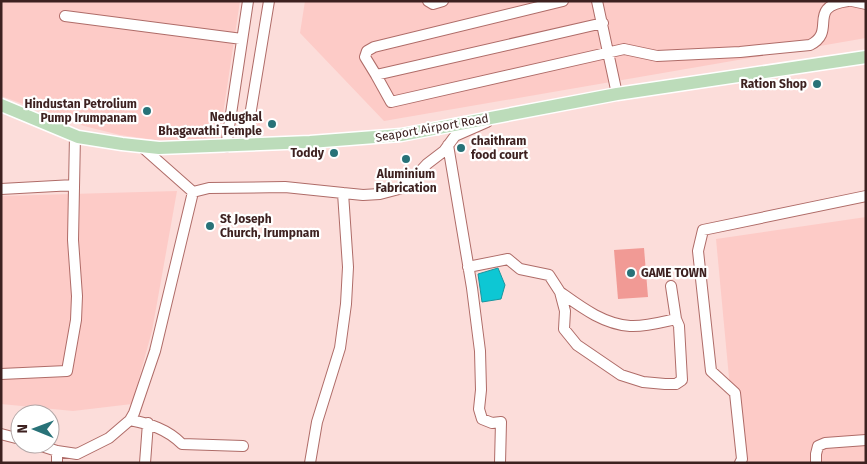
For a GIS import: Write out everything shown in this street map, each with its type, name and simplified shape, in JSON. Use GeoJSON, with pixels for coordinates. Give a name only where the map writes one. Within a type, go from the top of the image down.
{"type":"FeatureCollection","features":[{"type":"Feature","properties":{"kind":"main road","name":"Seaport Airport Road"},"geometry":{"type":"LineString","coordinates":[[1,105],[75,135],[159,148],[245,146],[393,136],[618,94],[866,57]]}},
{"type":"Feature","properties":{"kind":"street"},"geometry":{"type":"LineString","coordinates":[[229,146],[248,1]]}},
{"type":"Feature","properties":{"kind":"street"},"geometry":{"type":"LineString","coordinates":[[243,46],[253,1]]}},
{"type":"Feature","properties":{"kind":"street"},"geometry":{"type":"LineString","coordinates":[[245,146],[270,1]]}},
{"type":"Feature","properties":{"kind":"street"},"geometry":{"type":"LineString","coordinates":[[428,1],[433,4],[442,1]]}},
{"type":"Feature","properties":{"kind":"street"},"geometry":{"type":"LineString","coordinates":[[563,1],[374,48],[367,51],[365,57],[391,102],[624,48],[657,56],[740,52],[810,45],[818,41],[822,34],[824,14],[834,3],[850,1],[866,4]]}},
{"type":"Feature","properties":{"kind":"street"},"geometry":{"type":"LineString","coordinates":[[597,1],[618,94]]}},
{"type":"Feature","properties":{"kind":"street"},"geometry":{"type":"LineString","coordinates":[[65,16],[243,46]]}},
{"type":"Feature","properties":{"kind":"street"},"geometry":{"type":"LineString","coordinates":[[376,75],[603,23]]}},
{"type":"Feature","properties":{"kind":"street"},"geometry":{"type":"LineString","coordinates":[[193,192],[209,188],[285,187],[363,195],[380,194],[399,189],[412,180],[427,164],[444,151],[455,136],[499,117]]}},
{"type":"Feature","properties":{"kind":"street"},"geometry":{"type":"LineString","coordinates":[[1,374],[67,370],[76,320],[77,296],[73,240],[75,135]]}},
{"type":"Feature","properties":{"kind":"street"},"geometry":{"type":"LineString","coordinates":[[141,146],[193,192]]}},
{"type":"Feature","properties":{"kind":"street"},"geometry":{"type":"LineString","coordinates":[[448,146],[480,351],[481,390],[479,409],[482,419],[492,423],[501,422],[500,463]]}},
{"type":"Feature","properties":{"kind":"street"},"geometry":{"type":"LineString","coordinates":[[1,189],[74,185]]}},
{"type":"Feature","properties":{"kind":"street"},"geometry":{"type":"LineString","coordinates":[[60,451],[77,454],[109,438],[130,420],[134,413],[155,351],[193,192]]}},
{"type":"Feature","properties":{"kind":"street"},"geometry":{"type":"LineString","coordinates":[[310,463],[318,422],[340,348],[346,304],[348,267],[343,193]]}},
{"type":"Feature","properties":{"kind":"street"},"geometry":{"type":"LineString","coordinates":[[740,463],[742,459],[735,392],[711,370],[698,251],[703,230],[866,196]]}},
{"type":"Feature","properties":{"kind":"street"},"geometry":{"type":"LineString","coordinates":[[468,267],[508,259],[520,269],[549,275],[560,292],[577,305],[606,321],[630,326],[648,325],[676,319]]}},
{"type":"Feature","properties":{"kind":"street"},"geometry":{"type":"LineString","coordinates":[[560,292],[564,311],[564,328],[577,345],[620,375],[643,382],[676,384],[682,380],[679,326],[676,319],[671,286]]}},
{"type":"Feature","properties":{"kind":"street"},"geometry":{"type":"LineString","coordinates":[[564,311],[577,305]]}},
{"type":"Feature","properties":{"kind":"street"},"geometry":{"type":"LineString","coordinates":[[130,420],[148,423],[171,433],[182,444],[242,446]]}},
{"type":"Feature","properties":{"kind":"street"},"geometry":{"type":"LineString","coordinates":[[144,463],[148,423]]}},
{"type":"Feature","properties":{"kind":"street"},"geometry":{"type":"LineString","coordinates":[[816,463],[818,446],[825,443],[866,440]]}},
{"type":"Feature","properties":{"kind":"shaded area"},"geometry":{"type":"Polygon","coordinates":[[[1,1],[240,1],[219,141],[169,142],[120,135],[84,126],[1,96],[1,1]]]}},
{"type":"Feature","properties":{"kind":"shaded area"},"geometry":{"type":"Polygon","coordinates":[[[305,1],[866,1],[866,38],[384,121],[300,33],[305,1]]]}},
{"type":"Feature","properties":{"kind":"shaded area"},"geometry":{"type":"Polygon","coordinates":[[[260,117],[260,141],[248,141],[255,119],[260,117]]]}},
{"type":"Feature","properties":{"kind":"shaded area"},"geometry":{"type":"Polygon","coordinates":[[[177,191],[152,331],[132,404],[73,411],[60,410],[60,404],[1,404],[1,196],[177,191]]]}},
{"type":"Feature","properties":{"kind":"shaded area"},"geometry":{"type":"Polygon","coordinates":[[[866,217],[866,463],[737,463],[716,239],[866,217]]]}},
{"type":"Feature","properties":{"kind":"shaded area","name":"GAME TOWN"},"geometry":{"type":"Polygon","coordinates":[[[644,248],[648,297],[618,299],[614,250],[644,248]]]}},
{"type":"Feature","properties":{"kind":"water"},"geometry":{"type":"Polygon","coordinates":[[[498,268],[505,285],[501,299],[482,302],[478,274],[498,268]]]}},
{"type":"Feature","properties":{"kind":"place","name":"Ration Shop"},"geometry":{"type":"Point","coordinates":[817,84]}},
{"type":"Feature","properties":{"kind":"place","name":"Hindustan Petrolium Pump Irumpanam"},"geometry":{"type":"Point","coordinates":[147,111]}},
{"type":"Feature","properties":{"kind":"place","name":"Nedughal Bhagavathi Temple"},"geometry":{"type":"Point","coordinates":[272,124]}},
{"type":"Feature","properties":{"kind":"place","name":"chaithram food court"},"geometry":{"type":"Point","coordinates":[461,148]}},
{"type":"Feature","properties":{"kind":"place","name":"Toddy"},"geometry":{"type":"Point","coordinates":[334,153]}},
{"type":"Feature","properties":{"kind":"place","name":"Aluminium Fabrication"},"geometry":{"type":"Point","coordinates":[406,159]}},
{"type":"Feature","properties":{"kind":"place","name":"St Joseph Church, Irumpnam"},"geometry":{"type":"Point","coordinates":[210,226]}},
{"type":"Feature","properties":{"kind":"place","name":"GAME TOWN"},"geometry":{"type":"Point","coordinates":[631,273]}}]}
